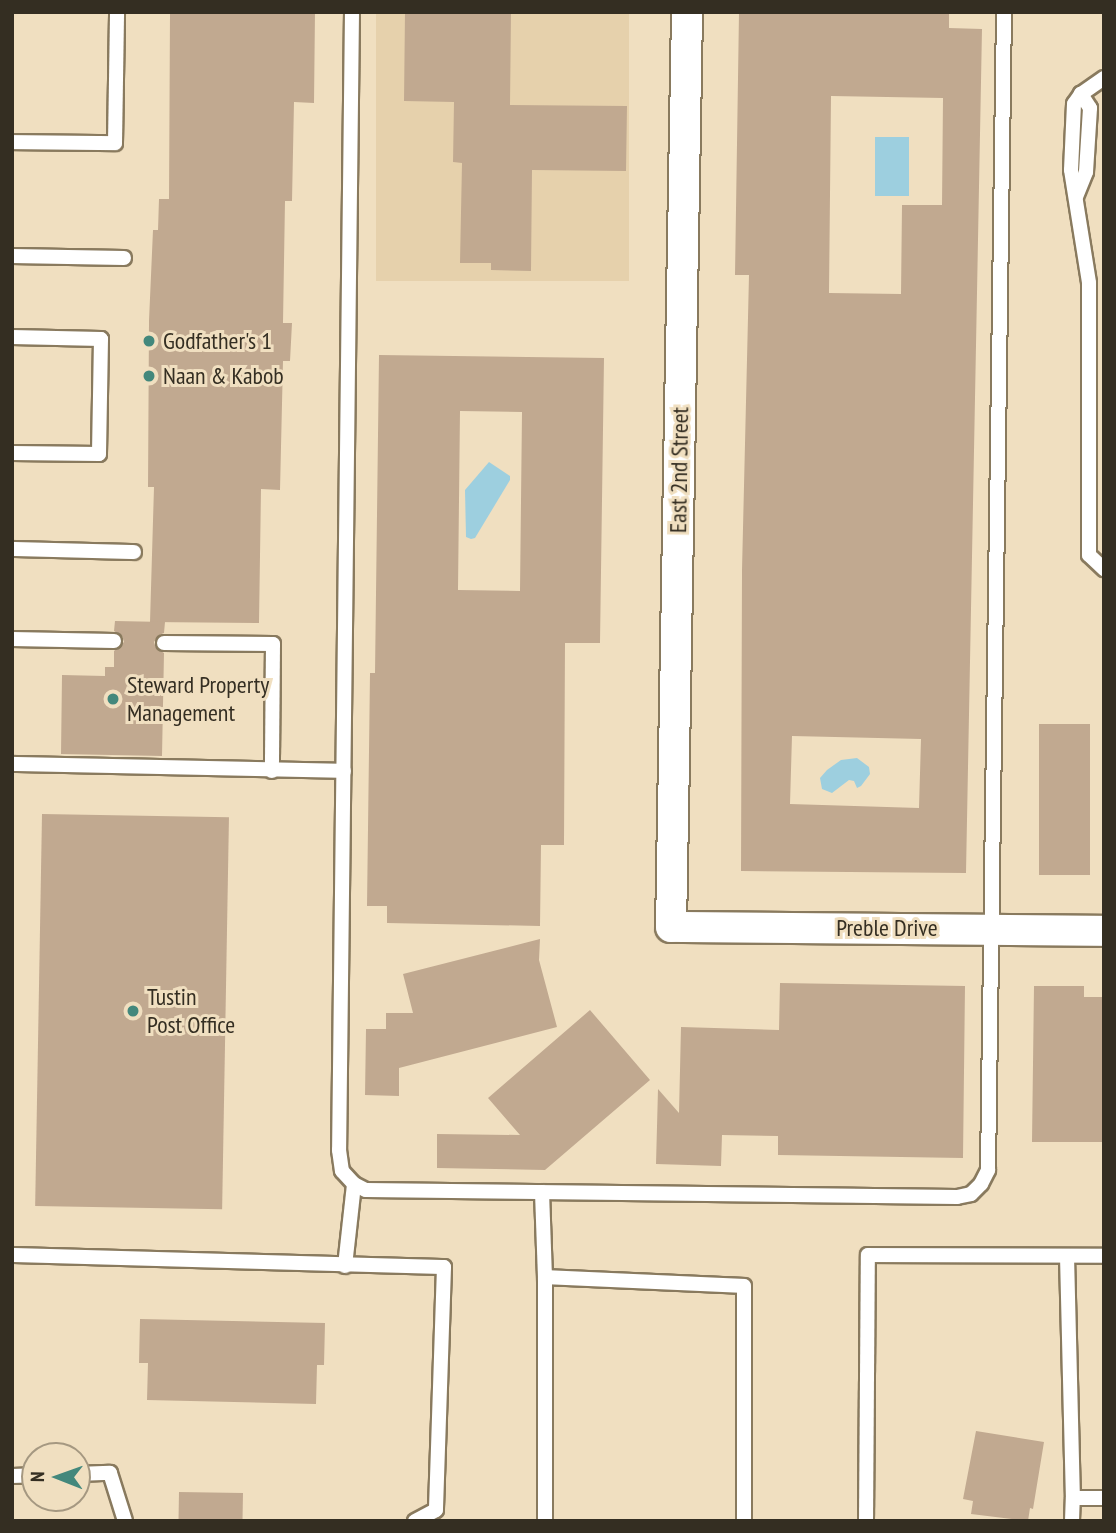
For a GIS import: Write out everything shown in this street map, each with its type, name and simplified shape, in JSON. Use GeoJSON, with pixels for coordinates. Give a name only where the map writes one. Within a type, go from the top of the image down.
{"type":"FeatureCollection","features":[{"type":"Feature","properties":{"kind":"street","name":"East 2nd Street"},"geometry":{"type":"LineString","coordinates":[[671,927],[687,12]]}},
{"type":"Feature","properties":{"kind":"street","name":"Preble Drive"},"geometry":{"type":"LineString","coordinates":[[671,927],[1104,931]]}},
{"type":"Feature","properties":{"kind":"lane"},"geometry":{"type":"LineString","coordinates":[[12,142],[115,143],[117,12]]}},
{"type":"Feature","properties":{"kind":"lane"},"geometry":{"type":"LineString","coordinates":[[352,12],[339,1150],[342,1171],[354,1184],[366,1190],[957,1197],[971,1194],[981,1184],[988,1170],[1004,12]]}},
{"type":"Feature","properties":{"kind":"lane"},"geometry":{"type":"LineString","coordinates":[[1104,78],[1080,94],[1090,108],[1086,172],[1076,197],[1089,283],[1089,555],[1104,569]]}},
{"type":"Feature","properties":{"kind":"lane"},"geometry":{"type":"LineString","coordinates":[[12,256],[124,258]]}},
{"type":"Feature","properties":{"kind":"lane"},"geometry":{"type":"LineString","coordinates":[[12,337],[101,339],[99,454],[12,453]]}},
{"type":"Feature","properties":{"kind":"lane"},"geometry":{"type":"LineString","coordinates":[[12,549],[134,552]]}},
{"type":"Feature","properties":{"kind":"lane"},"geometry":{"type":"LineString","coordinates":[[12,639],[114,641]]}},
{"type":"Feature","properties":{"kind":"lane"},"geometry":{"type":"LineString","coordinates":[[164,643],[273,644],[272,771]]}},
{"type":"Feature","properties":{"kind":"lane"},"geometry":{"type":"LineString","coordinates":[[12,764],[344,771]]}},
{"type":"Feature","properties":{"kind":"lane"},"geometry":{"type":"LineString","coordinates":[[345,1266],[354,1184]]}},
{"type":"Feature","properties":{"kind":"lane"},"geometry":{"type":"LineString","coordinates":[[542,1192],[545,1277],[545,1521]]}},
{"type":"Feature","properties":{"kind":"lane"},"geometry":{"type":"LineString","coordinates":[[12,1255],[444,1267],[440,1516],[415,1521]]}},
{"type":"Feature","properties":{"kind":"lane"},"geometry":{"type":"LineString","coordinates":[[866,1521],[868,1255],[1104,1256]]}},
{"type":"Feature","properties":{"kind":"lane"},"geometry":{"type":"LineString","coordinates":[[1067,1256],[1072,1521]]}},
{"type":"Feature","properties":{"kind":"lane"},"geometry":{"type":"LineString","coordinates":[[545,1277],[744,1286],[744,1521]]}},
{"type":"Feature","properties":{"kind":"lane"},"geometry":{"type":"LineString","coordinates":[[91,1474],[110,1474],[125,1521]]}},
{"type":"Feature","properties":{"kind":"lane"},"geometry":{"type":"LineString","coordinates":[[1073,1498],[1104,1498]]}},
{"type":"Feature","properties":{"kind":"shaded area"},"geometry":{"type":"Polygon","coordinates":[[[376,12],[629,12],[629,281],[376,281],[376,12]]]}},
{"type":"Feature","properties":{"kind":"water"},"geometry":{"type":"Polygon","coordinates":[[[875,137],[909,137],[909,196],[875,196],[875,137]]]}},
{"type":"Feature","properties":{"kind":"water"},"geometry":{"type":"Polygon","coordinates":[[[489,462],[510,476],[510,480],[475,538],[471,539],[466,537],[465,490],[489,462]]]}},
{"type":"Feature","properties":{"kind":"water"},"geometry":{"type":"Polygon","coordinates":[[[857,758],[869,767],[870,774],[861,786],[857,788],[854,781],[849,780],[832,793],[822,789],[820,778],[827,770],[841,760],[857,758]]]}},
{"type":"Feature","properties":{"kind":"building"},"geometry":{"type":"Polygon","coordinates":[[[170,12],[315,12],[314,103],[294,102],[292,201],[285,201],[283,323],[292,323],[290,361],[283,361],[280,490],[261,489],[259,623],[150,622],[154,487],[148,487],[149,321],[153,230],[158,230],[159,199],[169,199],[170,12]]]}},
{"type":"Feature","properties":{"kind":"building"},"geometry":{"type":"Polygon","coordinates":[[[405,12],[511,12],[510,105],[627,106],[626,171],[532,170],[531,271],[491,270],[491,263],[460,263],[462,163],[453,162],[454,102],[404,101],[405,12]]]}},
{"type":"Feature","properties":{"kind":"building"},"geometry":{"type":"Polygon","coordinates":[[[739,12],[949,14],[949,28],[982,29],[966,873],[741,871],[742,570],[749,275],[735,275],[739,12]],[[831,96],[829,293],[901,294],[902,205],[942,205],[943,98],[831,96]],[[792,736],[790,804],[919,808],[921,739],[792,736]]]}},
{"type":"Feature","properties":{"kind":"building"},"geometry":{"type":"Polygon","coordinates":[[[379,355],[604,358],[600,643],[565,643],[564,845],[541,845],[540,926],[387,923],[387,906],[367,906],[370,673],[375,673],[379,355]],[[460,411],[458,590],[520,591],[522,412],[460,411]]]}},
{"type":"Feature","properties":{"kind":"building","name":"Steward Property Management"},"geometry":{"type":"Polygon","coordinates":[[[115,621],[165,622],[164,633],[154,642],[156,648],[164,653],[162,756],[61,754],[62,675],[105,676],[105,667],[114,667],[114,651],[124,642],[122,636],[114,631],[115,621]]]}},
{"type":"Feature","properties":{"kind":"building"},"geometry":{"type":"Polygon","coordinates":[[[1039,724],[1090,724],[1090,875],[1039,875],[1039,724]]]}},
{"type":"Feature","properties":{"kind":"building","name":"Tustin Post Office"},"geometry":{"type":"Polygon","coordinates":[[[42,814],[229,817],[222,1209],[35,1206],[42,814]]]}},
{"type":"Feature","properties":{"kind":"building"},"geometry":{"type":"Polygon","coordinates":[[[540,939],[539,960],[557,1027],[399,1068],[399,1096],[365,1095],[366,1029],[386,1029],[386,1013],[413,1013],[403,974],[540,939]]]}},
{"type":"Feature","properties":{"kind":"building"},"geometry":{"type":"Polygon","coordinates":[[[780,983],[965,986],[963,1158],[778,1155],[778,1136],[722,1135],[721,1166],[656,1164],[658,1089],[679,1113],[681,1027],[779,1030],[780,983]]]}},
{"type":"Feature","properties":{"kind":"building"},"geometry":{"type":"Polygon","coordinates":[[[1034,986],[1084,986],[1084,997],[1104,997],[1104,1142],[1032,1142],[1034,986]]]}},
{"type":"Feature","properties":{"kind":"building"},"geometry":{"type":"Polygon","coordinates":[[[590,1010],[650,1080],[545,1170],[437,1168],[437,1134],[520,1135],[488,1098],[590,1010]]]}},
{"type":"Feature","properties":{"kind":"building"},"geometry":{"type":"Polygon","coordinates":[[[140,1319],[325,1323],[324,1365],[317,1365],[316,1404],[147,1400],[148,1363],[139,1363],[140,1319]]]}},
{"type":"Feature","properties":{"kind":"building"},"geometry":{"type":"Polygon","coordinates":[[[976,1431],[1044,1442],[1033,1509],[1030,1508],[1028,1521],[971,1514],[973,1501],[963,1499],[976,1431]]]}},
{"type":"Feature","properties":{"kind":"building"},"geometry":{"type":"Polygon","coordinates":[[[179,1492],[243,1493],[243,1521],[178,1521],[179,1492]]]}},
{"type":"Feature","properties":{"kind":"place","name":"Godfather's 1"},"geometry":{"type":"Point","coordinates":[149,341]}},
{"type":"Feature","properties":{"kind":"place","name":"Naan & Kabob"},"geometry":{"type":"Point","coordinates":[149,376]}},
{"type":"Feature","properties":{"kind":"place","name":"Steward Property Management"},"geometry":{"type":"Point","coordinates":[113,699]}},
{"type":"Feature","properties":{"kind":"place","name":"Tustin Post Office"},"geometry":{"type":"Point","coordinates":[133,1011]}}]}
